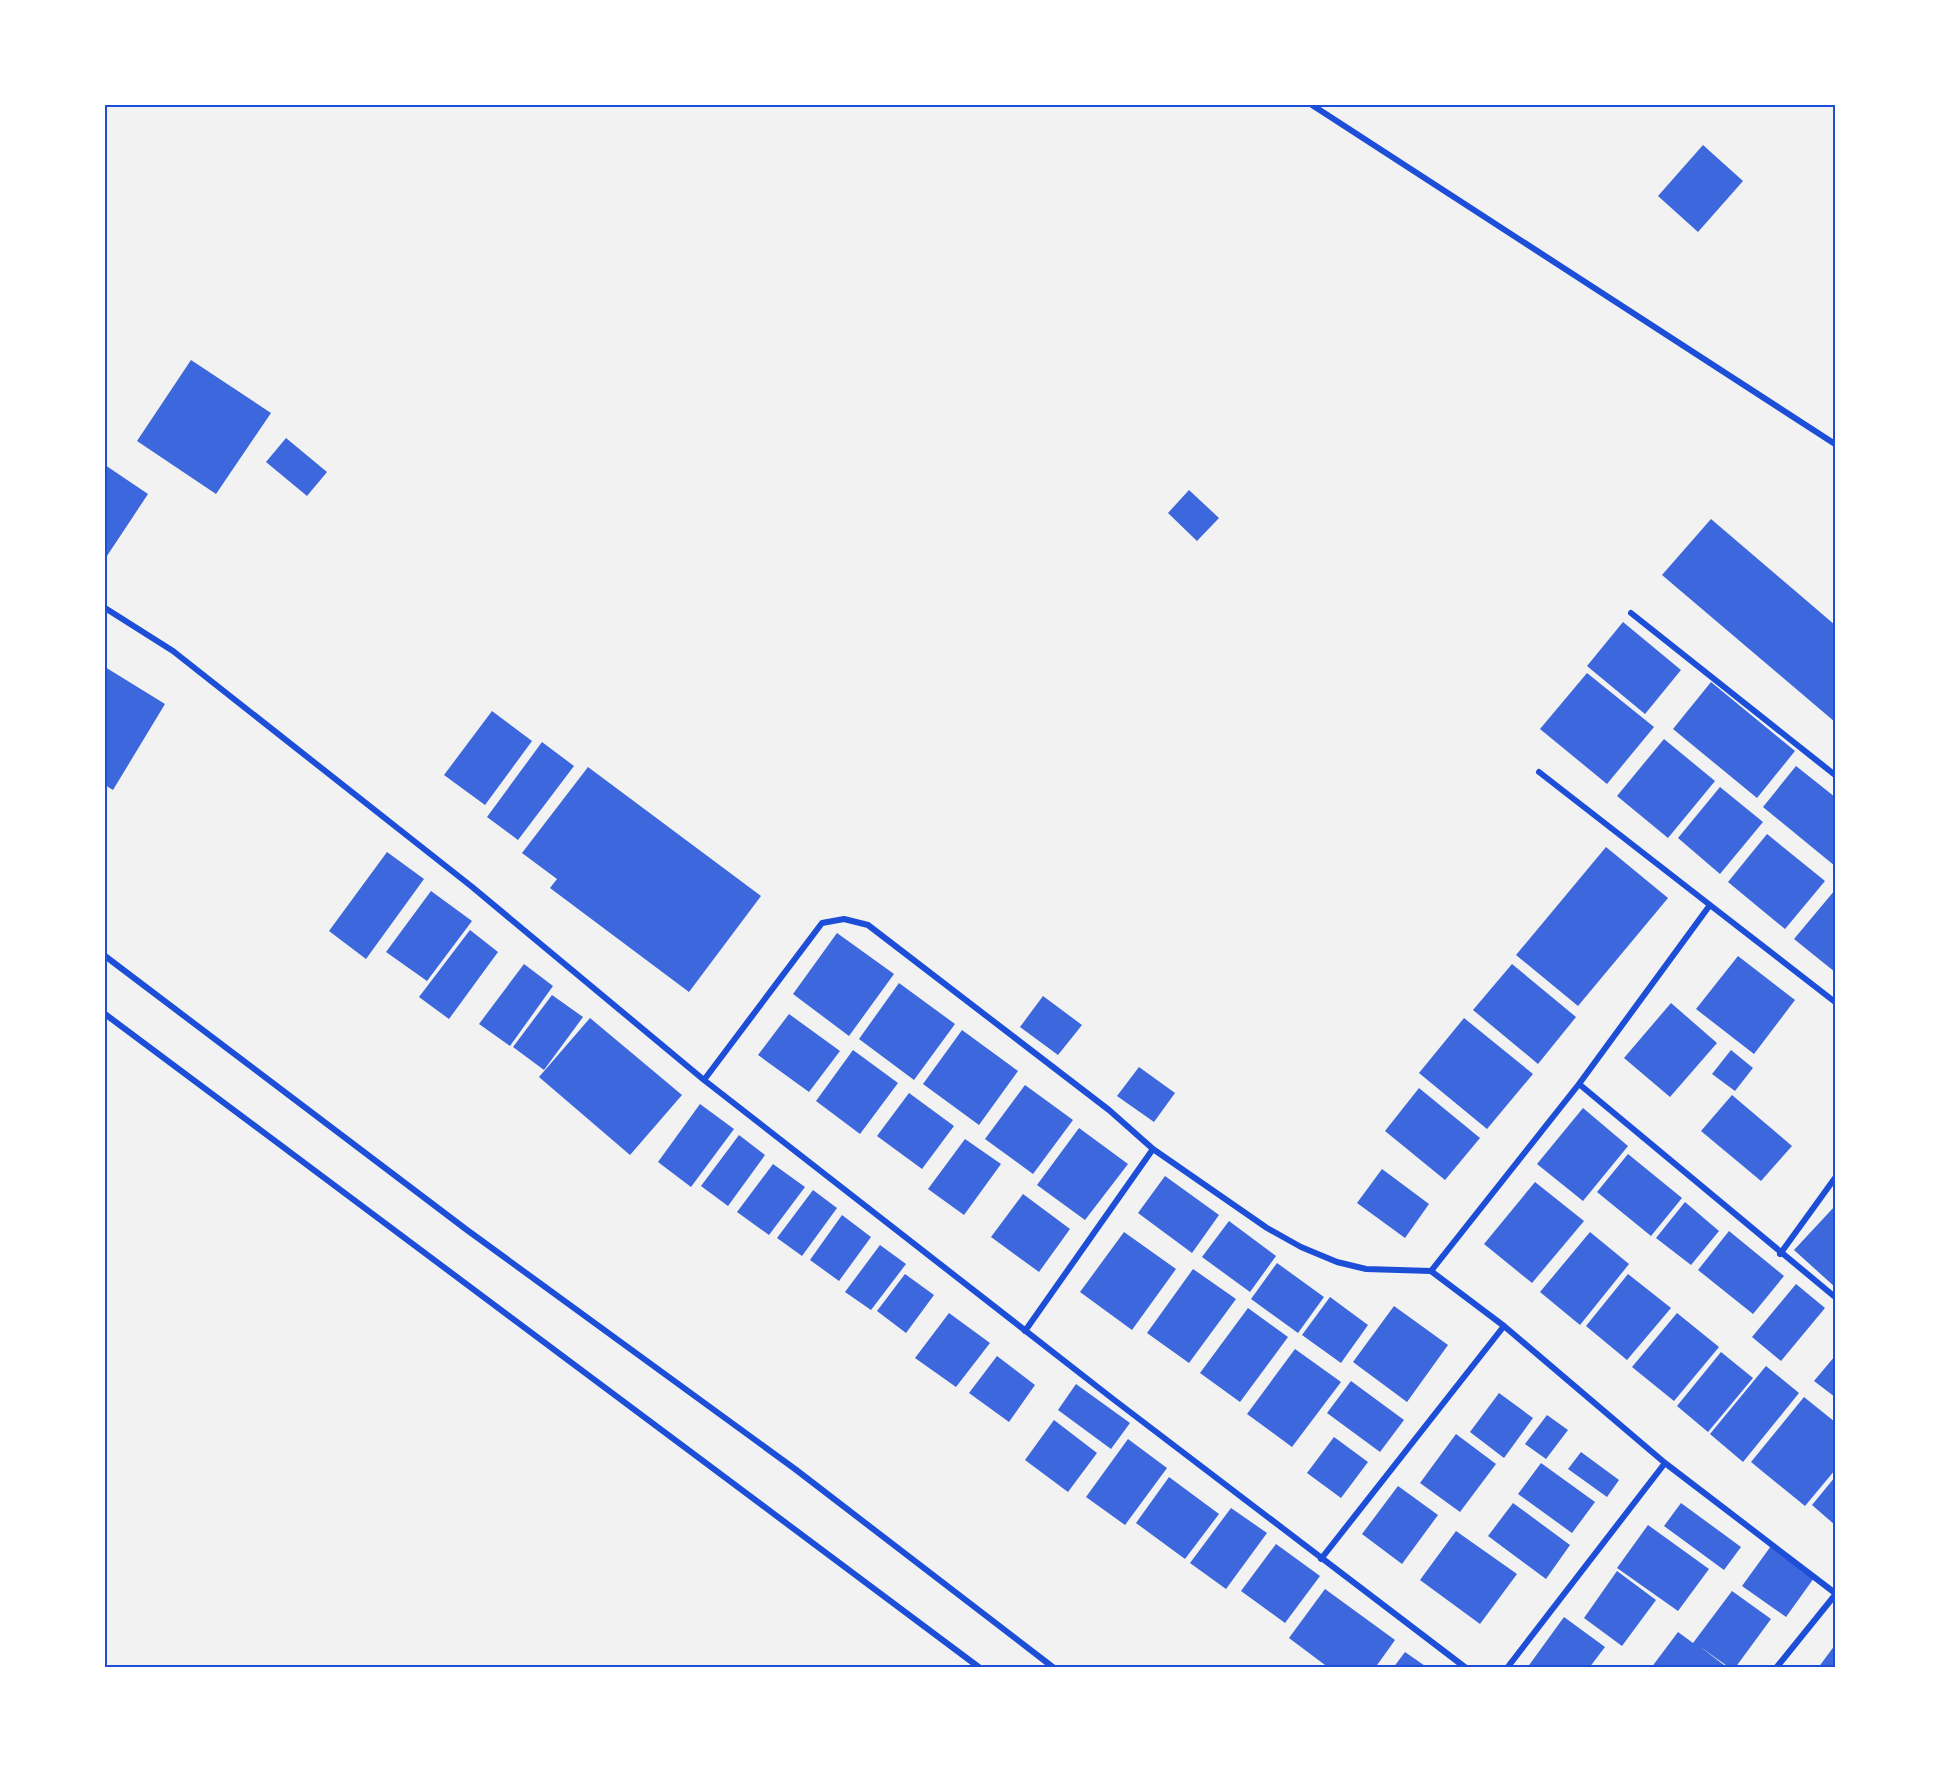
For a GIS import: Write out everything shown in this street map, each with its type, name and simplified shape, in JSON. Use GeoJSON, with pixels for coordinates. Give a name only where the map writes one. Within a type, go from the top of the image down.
{"type":"FeatureCollection","features":[{"type":"Feature","properties":{"kind":"street"},"geometry":{"type":"LineString","coordinates":[[1312,105],[1835,444]]}},
{"type":"Feature","properties":{"kind":"street"},"geometry":{"type":"LineString","coordinates":[[105,608],[173,651],[471,886],[704,1080],[1025,1331],[1466,1668]]}},
{"type":"Feature","properties":{"kind":"street"},"geometry":{"type":"LineString","coordinates":[[1631,613],[1835,775]]}},
{"type":"Feature","properties":{"kind":"street"},"geometry":{"type":"LineString","coordinates":[[1539,771],[1835,1002]]}},
{"type":"Feature","properties":{"kind":"street"},"geometry":{"type":"LineString","coordinates":[[1431,1270],[1579,1084],[1710,905]]}},
{"type":"Feature","properties":{"kind":"street"},"geometry":{"type":"LineString","coordinates":[[704,1080],[822,923],[832,919],[855,920],[868,925],[1100,1103],[1153,1149],[1267,1228],[1337,1262],[1366,1269],[1431,1270],[1504,1326],[1665,1463],[1835,1594],[1776,1668]]}},
{"type":"Feature","properties":{"kind":"street"},"geometry":{"type":"LineString","coordinates":[[105,956],[467,1230],[795,1469],[1054,1668]]}},
{"type":"Feature","properties":{"kind":"street"},"geometry":{"type":"LineString","coordinates":[[105,1014],[980,1668]]}},
{"type":"Feature","properties":{"kind":"street"},"geometry":{"type":"LineString","coordinates":[[1579,1084],[1780,1254],[1835,1297]]}},
{"type":"Feature","properties":{"kind":"street"},"geometry":{"type":"LineString","coordinates":[[1025,1331],[1153,1149]]}},
{"type":"Feature","properties":{"kind":"street"},"geometry":{"type":"LineString","coordinates":[[1780,1254],[1835,1178]]}},
{"type":"Feature","properties":{"kind":"street"},"geometry":{"type":"LineString","coordinates":[[1321,1559],[1504,1326]]}},
{"type":"Feature","properties":{"kind":"street"},"geometry":{"type":"LineString","coordinates":[[1507,1668],[1665,1463]]}},
{"type":"Feature","properties":{"kind":"building"},"geometry":{"type":"Polygon","coordinates":[[[1703,145],[1743,181],[1698,232],[1658,196],[1703,145]]]}},
{"type":"Feature","properties":{"kind":"building"},"geometry":{"type":"Polygon","coordinates":[[[191,360],[271,413],[216,494],[137,441],[191,360]]]}},
{"type":"Feature","properties":{"kind":"building"},"geometry":{"type":"Polygon","coordinates":[[[286,438],[327,472],[307,496],[266,462],[286,438]]]}},
{"type":"Feature","properties":{"kind":"building"},"geometry":{"type":"Polygon","coordinates":[[[105,465],[148,494],[105,559],[105,465]]]}},
{"type":"Feature","properties":{"kind":"building"},"geometry":{"type":"Polygon","coordinates":[[[1189,490],[1219,518],[1197,541],[1168,513],[1189,490]]]}},
{"type":"Feature","properties":{"kind":"building"},"geometry":{"type":"Polygon","coordinates":[[[1711,519],[1835,625],[1835,722],[1662,575],[1711,519]]]}},
{"type":"Feature","properties":{"kind":"building"},"geometry":{"type":"Polygon","coordinates":[[[1623,622],[1681,670],[1645,714],[1587,666],[1623,622]]]}},
{"type":"Feature","properties":{"kind":"building"},"geometry":{"type":"Polygon","coordinates":[[[105,667],[165,704],[113,790],[105,785],[105,667]]]}},
{"type":"Feature","properties":{"kind":"building"},"geometry":{"type":"Polygon","coordinates":[[[1587,673],[1654,727],[1607,784],[1540,729],[1587,673]]]}},
{"type":"Feature","properties":{"kind":"building"},"geometry":{"type":"Polygon","coordinates":[[[1711,682],[1795,751],[1757,798],[1673,729],[1711,682]]]}},
{"type":"Feature","properties":{"kind":"building"},"geometry":{"type":"Polygon","coordinates":[[[492,711],[532,741],[485,805],[444,775],[492,711]]]}},
{"type":"Feature","properties":{"kind":"building"},"geometry":{"type":"Polygon","coordinates":[[[1664,739],[1715,781],[1668,838],[1617,796],[1664,739]]]}},
{"type":"Feature","properties":{"kind":"building"},"geometry":{"type":"Polygon","coordinates":[[[542,742],[574,766],[518,840],[487,817],[542,742]]]}},
{"type":"Feature","properties":{"kind":"building"},"geometry":{"type":"Polygon","coordinates":[[[1796,766],[1835,797],[1835,866],[1763,807],[1796,766]]]}},
{"type":"Feature","properties":{"kind":"building"},"geometry":{"type":"Polygon","coordinates":[[[588,767],[761,896],[689,992],[550,888],[557,879],[522,853],[588,767]]]}},
{"type":"Feature","properties":{"kind":"building"},"geometry":{"type":"Polygon","coordinates":[[[1720,787],[1763,822],[1720,874],[1678,838],[1720,787]]]}},
{"type":"Feature","properties":{"kind":"building"},"geometry":{"type":"Polygon","coordinates":[[[1767,834],[1825,881],[1785,929],[1728,882],[1767,834]]]}},
{"type":"Feature","properties":{"kind":"building"},"geometry":{"type":"Polygon","coordinates":[[[1606,847],[1668,898],[1578,1006],[1516,955],[1606,847]]]}},
{"type":"Feature","properties":{"kind":"building"},"geometry":{"type":"Polygon","coordinates":[[[387,852],[424,879],[366,959],[329,931],[387,852]]]}},
{"type":"Feature","properties":{"kind":"building"},"geometry":{"type":"Polygon","coordinates":[[[1835,890],[1835,972],[1794,939],[1835,890]]]}},
{"type":"Feature","properties":{"kind":"building"},"geometry":{"type":"Polygon","coordinates":[[[431,891],[472,921],[427,981],[386,952],[431,891]]]}},
{"type":"Feature","properties":{"kind":"building"},"geometry":{"type":"Polygon","coordinates":[[[470,930],[498,952],[449,1019],[419,997],[470,930]]]}},
{"type":"Feature","properties":{"kind":"building"},"geometry":{"type":"Polygon","coordinates":[[[837,933],[894,974],[849,1036],[793,994],[837,933]]]}},
{"type":"Feature","properties":{"kind":"building"},"geometry":{"type":"Polygon","coordinates":[[[1738,956],[1795,1000],[1754,1054],[1696,1009],[1738,956]]]}},
{"type":"Feature","properties":{"kind":"building"},"geometry":{"type":"Polygon","coordinates":[[[524,964],[553,986],[510,1046],[479,1024],[524,964]]]}},
{"type":"Feature","properties":{"kind":"building"},"geometry":{"type":"Polygon","coordinates":[[[1512,964],[1576,1017],[1538,1064],[1473,1010],[1512,964]]]}},
{"type":"Feature","properties":{"kind":"building"},"geometry":{"type":"Polygon","coordinates":[[[899,983],[955,1024],[914,1080],[859,1039],[899,983]]]}},
{"type":"Feature","properties":{"kind":"building"},"geometry":{"type":"Polygon","coordinates":[[[552,995],[583,1017],[544,1070],[513,1047],[552,995]]]}},
{"type":"Feature","properties":{"kind":"building"},"geometry":{"type":"Polygon","coordinates":[[[1043,996],[1082,1025],[1058,1055],[1020,1027],[1043,996]]]}},
{"type":"Feature","properties":{"kind":"building"},"geometry":{"type":"Polygon","coordinates":[[[1671,1003],[1717,1043],[1670,1097],[1624,1058],[1671,1003]]]}},
{"type":"Feature","properties":{"kind":"building"},"geometry":{"type":"Polygon","coordinates":[[[789,1014],[840,1051],[809,1092],[758,1055],[789,1014]]]}},
{"type":"Feature","properties":{"kind":"building"},"geometry":{"type":"Polygon","coordinates":[[[590,1018],[682,1095],[630,1155],[539,1077],[590,1018]]]}},
{"type":"Feature","properties":{"kind":"building"},"geometry":{"type":"Polygon","coordinates":[[[1464,1018],[1533,1074],[1487,1129],[1419,1073],[1464,1018]]]}},
{"type":"Feature","properties":{"kind":"building"},"geometry":{"type":"Polygon","coordinates":[[[962,1030],[1018,1071],[979,1125],[923,1084],[962,1030]]]}},
{"type":"Feature","properties":{"kind":"building"},"geometry":{"type":"Polygon","coordinates":[[[853,1050],[898,1083],[860,1134],[816,1101],[853,1050]]]}},
{"type":"Feature","properties":{"kind":"building"},"geometry":{"type":"Polygon","coordinates":[[[1731,1050],[1753,1068],[1735,1091],[1712,1074],[1731,1050]]]}},
{"type":"Feature","properties":{"kind":"building"},"geometry":{"type":"Polygon","coordinates":[[[1139,1067],[1175,1093],[1154,1122],[1117,1096],[1139,1067]]]}},
{"type":"Feature","properties":{"kind":"building"},"geometry":{"type":"Polygon","coordinates":[[[1025,1085],[1073,1120],[1033,1174],[985,1139],[1025,1085]]]}},
{"type":"Feature","properties":{"kind":"building"},"geometry":{"type":"Polygon","coordinates":[[[1419,1088],[1480,1138],[1445,1180],[1385,1131],[1419,1088]]]}},
{"type":"Feature","properties":{"kind":"building"},"geometry":{"type":"Polygon","coordinates":[[[909,1093],[954,1126],[922,1169],[877,1136],[909,1093]]]}},
{"type":"Feature","properties":{"kind":"building"},"geometry":{"type":"Polygon","coordinates":[[[1732,1095],[1792,1146],[1761,1181],[1701,1131],[1732,1095]]]}},
{"type":"Feature","properties":{"kind":"building"},"geometry":{"type":"Polygon","coordinates":[[[700,1104],[734,1129],[691,1187],[658,1162],[700,1104]]]}},
{"type":"Feature","properties":{"kind":"building"},"geometry":{"type":"Polygon","coordinates":[[[1583,1108],[1628,1146],[1583,1201],[1537,1164],[1583,1108]]]}},
{"type":"Feature","properties":{"kind":"building"},"geometry":{"type":"Polygon","coordinates":[[[1079,1128],[1128,1164],[1085,1220],[1037,1185],[1079,1128]]]}},
{"type":"Feature","properties":{"kind":"building"},"geometry":{"type":"Polygon","coordinates":[[[739,1135],[765,1155],[728,1206],[701,1186],[739,1135]]]}},
{"type":"Feature","properties":{"kind":"building"},"geometry":{"type":"Polygon","coordinates":[[[965,1139],[1001,1164],[964,1215],[928,1189],[965,1139]]]}},
{"type":"Feature","properties":{"kind":"building"},"geometry":{"type":"Polygon","coordinates":[[[1628,1154],[1682,1198],[1651,1236],[1597,1192],[1628,1154]]]}},
{"type":"Feature","properties":{"kind":"building"},"geometry":{"type":"Polygon","coordinates":[[[773,1164],[805,1187],[769,1235],[737,1212],[773,1164]]]}},
{"type":"Feature","properties":{"kind":"building"},"geometry":{"type":"Polygon","coordinates":[[[1382,1169],[1429,1204],[1405,1238],[1357,1203],[1382,1169]]]}},
{"type":"Feature","properties":{"kind":"building"},"geometry":{"type":"Polygon","coordinates":[[[1165,1176],[1219,1215],[1192,1253],[1138,1213],[1165,1176]]]}},
{"type":"Feature","properties":{"kind":"building"},"geometry":{"type":"Polygon","coordinates":[[[1535,1182],[1584,1221],[1532,1283],[1484,1244],[1535,1182]]]}},
{"type":"Feature","properties":{"kind":"building"},"geometry":{"type":"Polygon","coordinates":[[[813,1190],[837,1208],[802,1256],[777,1238],[813,1190]]]}},
{"type":"Feature","properties":{"kind":"building"},"geometry":{"type":"Polygon","coordinates":[[[1023,1194],[1070,1229],[1039,1272],[991,1237],[1023,1194]]]}},
{"type":"Feature","properties":{"kind":"building"},"geometry":{"type":"Polygon","coordinates":[[[1685,1202],[1719,1231],[1691,1265],[1656,1238],[1685,1202]]]}},
{"type":"Feature","properties":{"kind":"building"},"geometry":{"type":"Polygon","coordinates":[[[1835,1206],[1835,1287],[1794,1250],[1835,1206]]]}},
{"type":"Feature","properties":{"kind":"building"},"geometry":{"type":"Polygon","coordinates":[[[842,1215],[871,1237],[839,1281],[810,1260],[842,1215]]]}},
{"type":"Feature","properties":{"kind":"building"},"geometry":{"type":"Polygon","coordinates":[[[1229,1221],[1276,1256],[1250,1292],[1202,1257],[1229,1221]]]}},
{"type":"Feature","properties":{"kind":"building"},"geometry":{"type":"Polygon","coordinates":[[[1729,1231],[1784,1276],[1753,1314],[1698,1270],[1729,1231]]]}},
{"type":"Feature","properties":{"kind":"building"},"geometry":{"type":"Polygon","coordinates":[[[1124,1232],[1176,1269],[1132,1330],[1080,1292],[1124,1232]]]}},
{"type":"Feature","properties":{"kind":"building"},"geometry":{"type":"Polygon","coordinates":[[[1590,1232],[1629,1264],[1580,1325],[1540,1292],[1590,1232]]]}},
{"type":"Feature","properties":{"kind":"building"},"geometry":{"type":"Polygon","coordinates":[[[880,1245],[906,1264],[871,1310],[845,1292],[880,1245]]]}},
{"type":"Feature","properties":{"kind":"building"},"geometry":{"type":"Polygon","coordinates":[[[1277,1263],[1324,1297],[1298,1333],[1251,1299],[1277,1263]]]}},
{"type":"Feature","properties":{"kind":"building"},"geometry":{"type":"Polygon","coordinates":[[[1193,1269],[1236,1299],[1189,1363],[1147,1333],[1193,1269]]]}},
{"type":"Feature","properties":{"kind":"building"},"geometry":{"type":"Polygon","coordinates":[[[905,1274],[934,1295],[906,1333],[877,1311],[905,1274]]]}},
{"type":"Feature","properties":{"kind":"building"},"geometry":{"type":"Polygon","coordinates":[[[1628,1274],[1671,1308],[1627,1360],[1586,1326],[1628,1274]]]}},
{"type":"Feature","properties":{"kind":"building"},"geometry":{"type":"Polygon","coordinates":[[[1796,1284],[1825,1308],[1781,1361],[1752,1337],[1796,1284]]]}},
{"type":"Feature","properties":{"kind":"building"},"geometry":{"type":"Polygon","coordinates":[[[1330,1297],[1368,1325],[1341,1363],[1302,1335],[1330,1297]]]}},
{"type":"Feature","properties":{"kind":"building"},"geometry":{"type":"Polygon","coordinates":[[[1394,1306],[1448,1345],[1407,1402],[1353,1362],[1394,1306]]]}},
{"type":"Feature","properties":{"kind":"building"},"geometry":{"type":"Polygon","coordinates":[[[1248,1308],[1288,1337],[1240,1402],[1200,1373],[1248,1308]]]}},
{"type":"Feature","properties":{"kind":"building"},"geometry":{"type":"Polygon","coordinates":[[[949,1313],[990,1343],[956,1387],[915,1358],[949,1313]]]}},
{"type":"Feature","properties":{"kind":"building"},"geometry":{"type":"Polygon","coordinates":[[[1677,1313],[1719,1347],[1674,1401],[1632,1367],[1677,1313]]]}},
{"type":"Feature","properties":{"kind":"building"},"geometry":{"type":"Polygon","coordinates":[[[1295,1349],[1341,1382],[1292,1447],[1247,1414],[1295,1349]]]}},
{"type":"Feature","properties":{"kind":"building"},"geometry":{"type":"Polygon","coordinates":[[[1721,1352],[1753,1378],[1708,1432],[1677,1406],[1721,1352]]]}},
{"type":"Feature","properties":{"kind":"building"},"geometry":{"type":"Polygon","coordinates":[[[997,1356],[1035,1385],[1009,1422],[969,1393],[997,1356]]]}},
{"type":"Feature","properties":{"kind":"building"},"geometry":{"type":"Polygon","coordinates":[[[1835,1356],[1835,1397],[1814,1381],[1835,1356]]]}},
{"type":"Feature","properties":{"kind":"building"},"geometry":{"type":"Polygon","coordinates":[[[1766,1366],[1799,1393],[1743,1462],[1710,1434],[1766,1366]]]}},
{"type":"Feature","properties":{"kind":"building"},"geometry":{"type":"Polygon","coordinates":[[[1351,1381],[1404,1420],[1380,1452],[1327,1413],[1351,1381]]]}},
{"type":"Feature","properties":{"kind":"building"},"geometry":{"type":"Polygon","coordinates":[[[1076,1384],[1130,1423],[1111,1449],[1058,1410],[1076,1384]]]}},
{"type":"Feature","properties":{"kind":"building"},"geometry":{"type":"Polygon","coordinates":[[[1499,1393],[1533,1418],[1504,1458],[1470,1432],[1499,1393]]]}},
{"type":"Feature","properties":{"kind":"building"},"geometry":{"type":"Polygon","coordinates":[[[1804,1397],[1835,1422],[1835,1470],[1805,1506],[1751,1462],[1804,1397]]]}},
{"type":"Feature","properties":{"kind":"building"},"geometry":{"type":"Polygon","coordinates":[[[1547,1415],[1568,1430],[1546,1459],[1525,1444],[1547,1415]]]}},
{"type":"Feature","properties":{"kind":"building"},"geometry":{"type":"Polygon","coordinates":[[[1054,1420],[1097,1453],[1068,1492],[1025,1460],[1054,1420]]]}},
{"type":"Feature","properties":{"kind":"building"},"geometry":{"type":"Polygon","coordinates":[[[1456,1434],[1496,1464],[1460,1512],[1420,1483],[1456,1434]]]}},
{"type":"Feature","properties":{"kind":"building"},"geometry":{"type":"Polygon","coordinates":[[[1334,1437],[1368,1462],[1341,1498],[1307,1473],[1334,1437]]]}},
{"type":"Feature","properties":{"kind":"building"},"geometry":{"type":"Polygon","coordinates":[[[1128,1439],[1167,1468],[1125,1525],[1086,1497],[1128,1439]]]}},
{"type":"Feature","properties":{"kind":"building"},"geometry":{"type":"Polygon","coordinates":[[[1581,1452],[1619,1480],[1607,1497],[1568,1469],[1581,1452]]]}},
{"type":"Feature","properties":{"kind":"building"},"geometry":{"type":"Polygon","coordinates":[[[1541,1463],[1595,1502],[1572,1533],[1518,1494],[1541,1463]]]}},
{"type":"Feature","properties":{"kind":"building"},"geometry":{"type":"Polygon","coordinates":[[[1169,1477],[1219,1514],[1185,1559],[1136,1523],[1169,1477]]]}},
{"type":"Feature","properties":{"kind":"building"},"geometry":{"type":"Polygon","coordinates":[[[1835,1477],[1835,1525],[1812,1505],[1835,1477]]]}},
{"type":"Feature","properties":{"kind":"building"},"geometry":{"type":"Polygon","coordinates":[[[1398,1486],[1438,1515],[1402,1564],[1362,1534],[1398,1486]]]}},
{"type":"Feature","properties":{"kind":"building"},"geometry":{"type":"Polygon","coordinates":[[[1513,1503],[1570,1545],[1546,1579],[1488,1536],[1513,1503]]]}},
{"type":"Feature","properties":{"kind":"building"},"geometry":{"type":"Polygon","coordinates":[[[1681,1503],[1741,1547],[1724,1570],[1664,1526],[1681,1503]]]}},
{"type":"Feature","properties":{"kind":"building"},"geometry":{"type":"Polygon","coordinates":[[[1231,1508],[1267,1533],[1226,1589],[1190,1563],[1231,1508]]]}},
{"type":"Feature","properties":{"kind":"building"},"geometry":{"type":"Polygon","coordinates":[[[1648,1525],[1709,1569],[1678,1611],[1617,1568],[1648,1525]]]}},
{"type":"Feature","properties":{"kind":"building"},"geometry":{"type":"Polygon","coordinates":[[[1456,1531],[1517,1574],[1480,1624],[1420,1580],[1456,1531]]]}},
{"type":"Feature","properties":{"kind":"building"},"geometry":{"type":"Polygon","coordinates":[[[1276,1544],[1320,1576],[1285,1623],[1241,1591],[1276,1544]]]}},
{"type":"Feature","properties":{"kind":"building"},"geometry":{"type":"Polygon","coordinates":[[[1771,1546],[1814,1578],[1786,1617],[1742,1586],[1771,1546]]]}},
{"type":"Feature","properties":{"kind":"building"},"geometry":{"type":"Polygon","coordinates":[[[1617,1571],[1656,1600],[1622,1646],[1584,1618],[1617,1571]]]}},
{"type":"Feature","properties":{"kind":"building"},"geometry":{"type":"Polygon","coordinates":[[[1325,1589],[1395,1640],[1375,1668],[1329,1668],[1289,1638],[1325,1589]]]}},
{"type":"Feature","properties":{"kind":"building"},"geometry":{"type":"Polygon","coordinates":[[[1732,1591],[1771,1619],[1735,1668],[1730,1668],[1699,1646],[1728,1668],[1651,1668],[1678,1632],[1693,1643],[1732,1591]]]}},
{"type":"Feature","properties":{"kind":"building"},"geometry":{"type":"Polygon","coordinates":[[[1564,1617],[1605,1647],[1589,1668],[1527,1668],[1564,1617]]]}},
{"type":"Feature","properties":{"kind":"building"},"geometry":{"type":"Polygon","coordinates":[[[1835,1645],[1835,1668],[1818,1668],[1835,1645]]]}},
{"type":"Feature","properties":{"kind":"building"},"geometry":{"type":"Polygon","coordinates":[[[1405,1652],[1428,1668],[1393,1668],[1405,1652]]]}}]}
